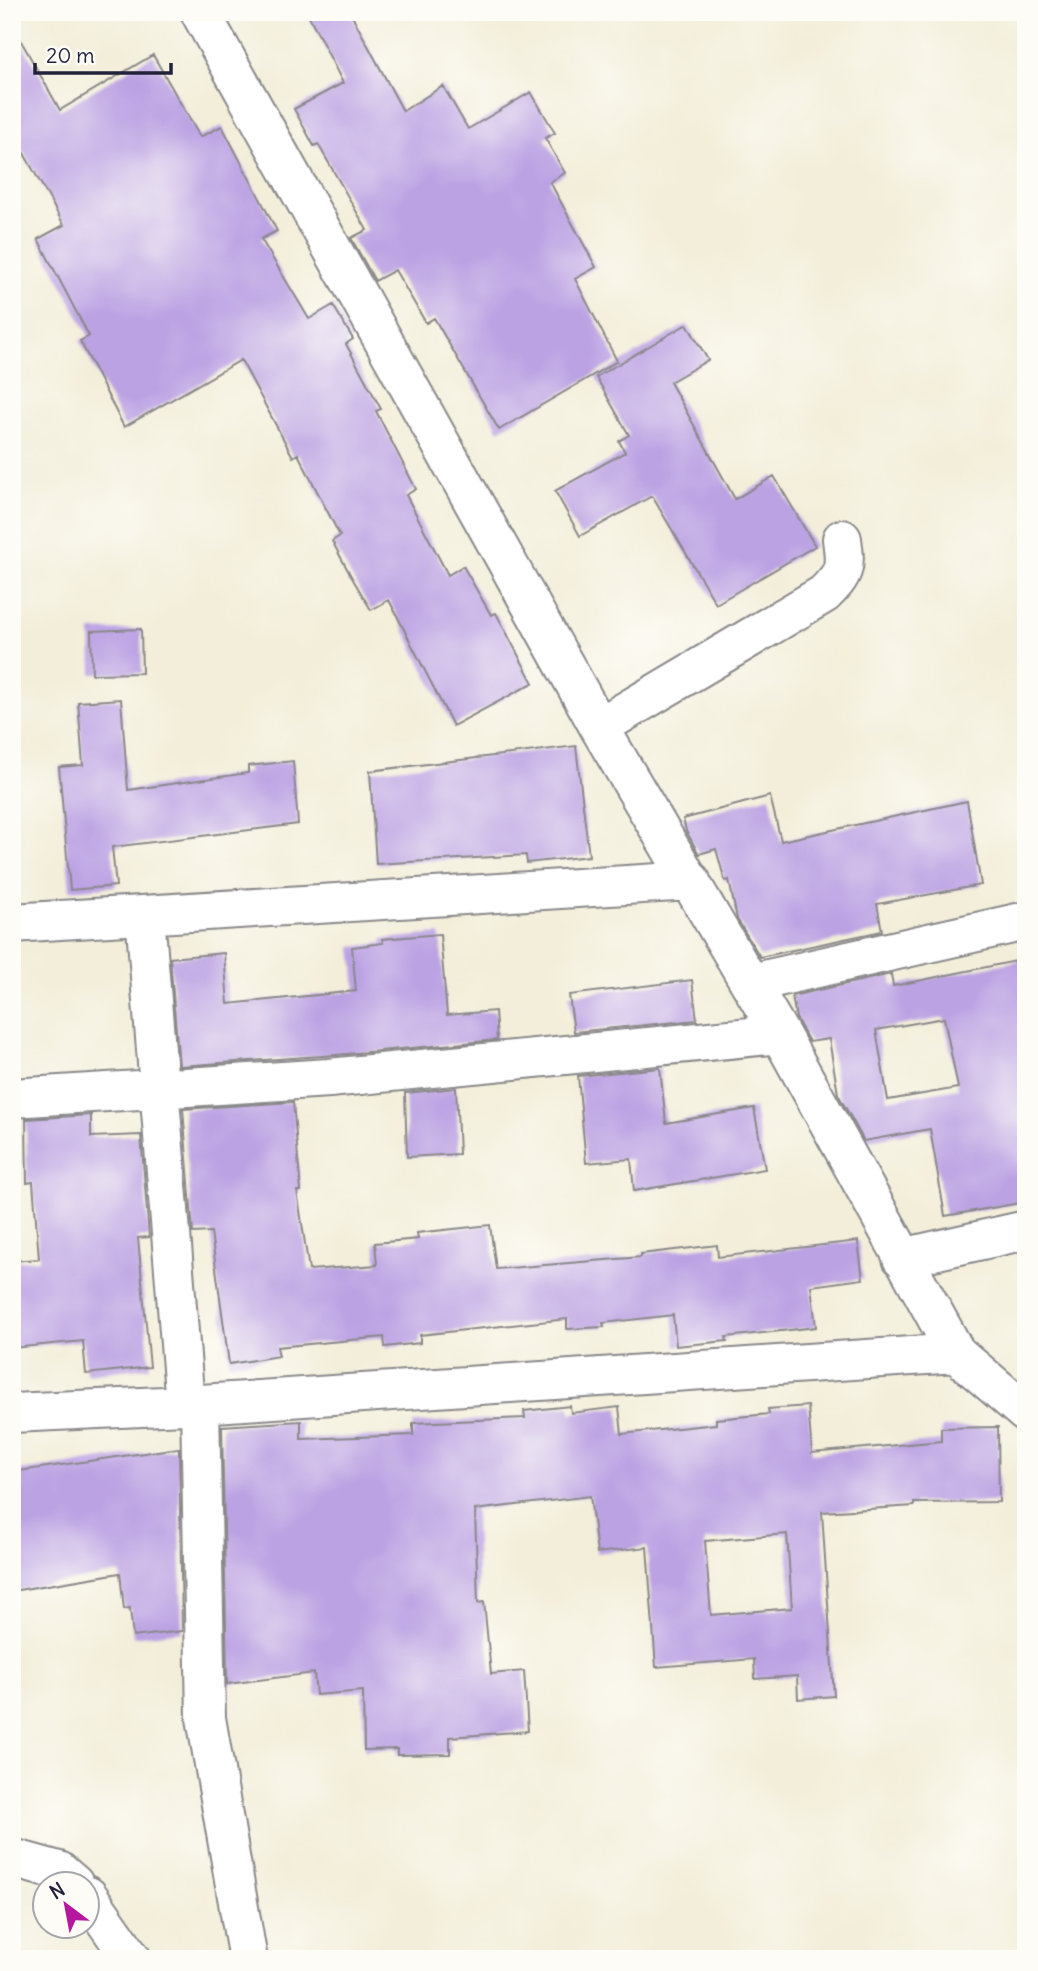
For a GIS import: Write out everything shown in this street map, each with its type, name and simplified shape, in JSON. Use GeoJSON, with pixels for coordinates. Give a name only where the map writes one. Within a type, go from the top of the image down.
{"type":"FeatureCollection","features":[{"type":"Feature","properties":{"kind":"street"},"geometry":{"type":"LineString","coordinates":[[200,12],[599,727],[751,983],[956,1353],[1026,1413]]}},
{"type":"Feature","properties":{"kind":"street"},"geometry":{"type":"LineString","coordinates":[[599,727],[824,594],[842,576],[845,561],[842,539]]}},
{"type":"Feature","properties":{"kind":"street"},"geometry":{"type":"LineString","coordinates":[[12,923],[691,881]]}},
{"type":"Feature","properties":{"kind":"street"},"geometry":{"type":"LineString","coordinates":[[145,915],[159,1088],[192,1404],[206,1718],[245,1959]]}},
{"type":"Feature","properties":{"kind":"street"},"geometry":{"type":"LineString","coordinates":[[751,983],[1026,921]]}},
{"type":"Feature","properties":{"kind":"street"},"geometry":{"type":"LineString","coordinates":[[12,1098],[329,1078],[780,1034]]}},
{"type":"Feature","properties":{"kind":"street"},"geometry":{"type":"LineString","coordinates":[[902,1258],[1026,1230]]}},
{"type":"Feature","properties":{"kind":"street"},"geometry":{"type":"LineString","coordinates":[[12,1413],[192,1404],[956,1353]]}},
{"type":"Feature","properties":{"kind":"street"},"geometry":{"type":"LineString","coordinates":[[12,1858],[37,1862],[57,1870]]}},
{"type":"Feature","properties":{"kind":"street"},"geometry":{"type":"LineString","coordinates":[[102,1916],[132,1959]]}},
{"type":"Feature","properties":{"kind":"building"},"geometry":{"type":"Polygon","coordinates":[[[307,12],[350,12],[403,111],[443,86],[468,129],[531,92],[555,133],[545,138],[565,173],[550,182],[596,267],[575,279],[617,361],[499,430],[434,318],[426,323],[395,270],[375,281],[351,238],[367,230],[318,144],[314,146],[294,109],[343,83],[307,12]]]}},
{"type":"Feature","properties":{"kind":"building"},"geometry":{"type":"Polygon","coordinates":[[[12,25],[60,110],[153,55],[200,137],[222,126],[277,231],[261,239],[309,319],[333,305],[353,339],[346,344],[381,409],[376,411],[416,489],[406,495],[448,575],[463,566],[491,615],[496,613],[533,683],[453,726],[389,600],[371,610],[351,576],[332,541],[340,536],[298,454],[293,457],[241,360],[124,427],[80,341],[89,336],[38,239],[64,225],[12,132],[12,25]]]}},
{"type":"Feature","properties":{"kind":"building"},"geometry":{"type":"Polygon","coordinates":[[[687,324],[708,360],[670,382],[735,499],[774,476],[815,546],[716,604],[652,496],[580,536],[555,491],[625,452],[619,441],[629,435],[596,377],[687,324]]]}},
{"type":"Feature","properties":{"kind":"building"},"geometry":{"type":"Polygon","coordinates":[[[141,629],[142,673],[92,674],[91,631],[141,629]]]}},
{"type":"Feature","properties":{"kind":"building"},"geometry":{"type":"Polygon","coordinates":[[[121,699],[128,790],[248,773],[248,766],[293,761],[298,824],[112,847],[116,886],[70,890],[59,767],[83,765],[78,702],[121,699]]]}},
{"type":"Feature","properties":{"kind":"building"},"geometry":{"type":"Polygon","coordinates":[[[576,746],[589,856],[527,863],[526,855],[376,864],[370,771],[576,746]]]}},
{"type":"Feature","properties":{"kind":"building"},"geometry":{"type":"Polygon","coordinates":[[[770,796],[781,841],[967,801],[981,885],[877,904],[882,931],[760,957],[737,919],[729,880],[725,881],[716,849],[699,854],[686,831],[683,819],[770,796]]]}},
{"type":"Feature","properties":{"kind":"building"},"geometry":{"type":"Polygon","coordinates":[[[440,934],[447,1015],[495,1011],[497,1040],[179,1066],[170,958],[224,953],[228,1004],[356,991],[352,947],[383,943],[382,939],[440,934]]]}},
{"type":"Feature","properties":{"kind":"building"},"geometry":{"type":"Polygon","coordinates":[[[1026,959],[1026,1202],[945,1216],[930,1129],[864,1141],[838,1094],[829,1039],[809,1042],[796,1018],[792,996],[891,974],[893,986],[1026,959]],[[944,1018],[876,1030],[888,1100],[958,1088],[944,1018]]]}},
{"type":"Feature","properties":{"kind":"building"},"geometry":{"type":"Polygon","coordinates":[[[692,980],[697,1020],[574,1032],[569,995],[692,980]]]}},
{"type":"Feature","properties":{"kind":"building"},"geometry":{"type":"Polygon","coordinates":[[[660,1068],[666,1123],[754,1108],[765,1169],[634,1191],[631,1159],[586,1163],[578,1076],[660,1068]]]}},
{"type":"Feature","properties":{"kind":"building"},"geometry":{"type":"Polygon","coordinates":[[[456,1088],[459,1154],[407,1157],[405,1093],[456,1088]]]}},
{"type":"Feature","properties":{"kind":"building"},"geometry":{"type":"Polygon","coordinates":[[[293,1102],[301,1191],[297,1191],[309,1270],[377,1265],[375,1243],[418,1239],[417,1233],[490,1225],[496,1269],[641,1257],[641,1254],[717,1245],[718,1257],[858,1241],[863,1279],[811,1286],[816,1327],[726,1337],[727,1341],[676,1346],[673,1315],[603,1323],[604,1327],[567,1329],[567,1319],[420,1335],[420,1343],[385,1347],[384,1337],[277,1347],[279,1356],[229,1364],[211,1232],[193,1233],[183,1109],[293,1102]]]}},
{"type":"Feature","properties":{"kind":"building"},"geometry":{"type":"Polygon","coordinates":[[[91,1115],[91,1137],[141,1135],[149,1237],[138,1238],[150,1367],[86,1374],[83,1341],[12,1348],[12,1261],[39,1259],[33,1182],[27,1183],[26,1119],[91,1115]]]}},
{"type":"Feature","properties":{"kind":"building"},"geometry":{"type":"Polygon","coordinates":[[[570,1406],[571,1413],[619,1407],[622,1434],[716,1424],[716,1419],[769,1414],[768,1409],[808,1406],[812,1453],[941,1441],[941,1428],[998,1427],[999,1502],[914,1503],[914,1506],[822,1512],[834,1696],[798,1699],[797,1676],[755,1679],[754,1659],[656,1667],[647,1547],[597,1553],[590,1496],[475,1510],[478,1603],[484,1602],[491,1674],[524,1671],[528,1731],[450,1737],[450,1754],[397,1755],[397,1749],[364,1750],[363,1691],[316,1695],[314,1673],[227,1684],[222,1426],[301,1421],[301,1439],[413,1435],[413,1423],[525,1418],[524,1411],[570,1406]],[[787,1534],[705,1541],[711,1615],[792,1608],[787,1534]]]}},
{"type":"Feature","properties":{"kind":"building"},"geometry":{"type":"Polygon","coordinates":[[[179,1448],[182,1631],[133,1637],[130,1608],[124,1609],[120,1573],[12,1591],[12,1472],[179,1448]]]}}]}
